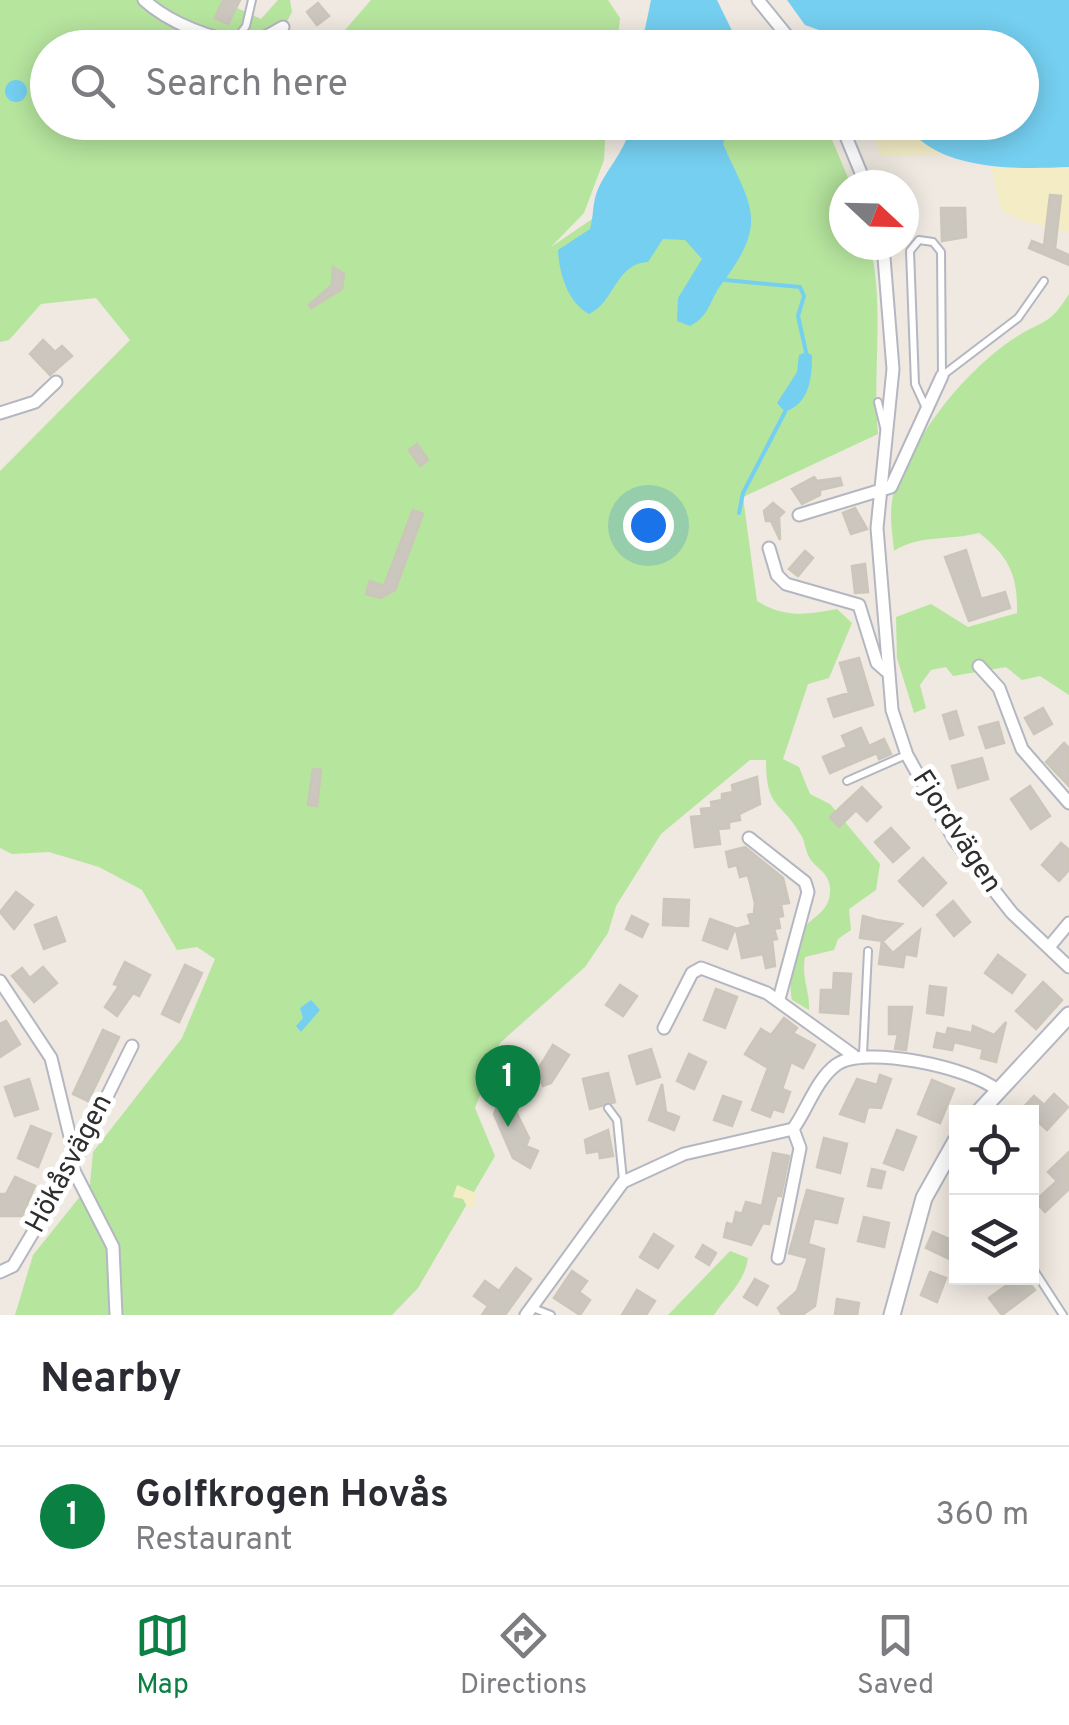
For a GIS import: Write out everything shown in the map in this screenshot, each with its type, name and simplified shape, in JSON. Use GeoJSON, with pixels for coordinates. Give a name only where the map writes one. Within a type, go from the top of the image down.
{"type":"FeatureCollection","features":[{"type":"Feature","properties":{"kind":"street"},"geometry":{"type":"LineString","coordinates":[[144,0],[176,21],[204,30]]}},
{"type":"Feature","properties":{"kind":"street"},"geometry":{"type":"LineString","coordinates":[[758,0],[782,30]]}},
{"type":"Feature","properties":{"kind":"street"},"geometry":{"type":"LineString","coordinates":[[277,30],[283,27]]}},
{"type":"Feature","properties":{"kind":"street"},"geometry":{"type":"LineString","coordinates":[[847,140],[860,170]]}},
{"type":"Feature","properties":{"kind":"street"},"geometry":{"type":"LineString","coordinates":[[799,515],[881,492],[894,337],[885,260]]}},
{"type":"Feature","properties":{"kind":"street","name":"Fjordvägen"},"geometry":{"type":"LineString","coordinates":[[942,376],[925,406],[896,477],[881,492],[877,553],[892,710],[908,755],[972,864],[1012,913],[1069,968]]}},
{"type":"Feature","properties":{"kind":"street"},"geometry":{"type":"LineString","coordinates":[[0,414],[35,402],[56,382]]}},
{"type":"Feature","properties":{"kind":"street","name":"Fjordvägen"},"geometry":{"type":"LineString","coordinates":[[769,548],[786,584],[810,594],[851,599],[862,610],[876,663],[886,672]]}},
{"type":"Feature","properties":{"kind":"street"},"geometry":{"type":"LineString","coordinates":[[979,666],[1000,688],[1022,749],[1069,803]]}},
{"type":"Feature","properties":{"kind":"street"},"geometry":{"type":"LineString","coordinates":[[749,838],[805,882],[808,892],[779,1000]]}},
{"type":"Feature","properties":{"kind":"street"},"geometry":{"type":"LineString","coordinates":[[1049,947],[1069,924]]}},
{"type":"Feature","properties":{"kind":"street"},"geometry":{"type":"LineString","coordinates":[[664,1028],[696,969],[779,1000],[858,1055]]}},
{"type":"Feature","properties":{"kind":"street"},"geometry":{"type":"LineString","coordinates":[[0,981],[52,1058],[74,1149],[72,1167],[114,1248],[116,1315]]}},
{"type":"Feature","properties":{"kind":"street"},"geometry":{"type":"LineString","coordinates":[[985,1105],[1069,1015]]}},
{"type":"Feature","properties":{"kind":"street","name":"Hökåsvägen"},"geometry":{"type":"LineString","coordinates":[[0,1272],[13,1266],[72,1167],[132,1046]]}},
{"type":"Feature","properties":{"kind":"street"},"geometry":{"type":"LineString","coordinates":[[528,1311],[623,1182],[684,1154],[792,1129],[830,1069],[858,1055],[881,1055],[964,1075],[998,1090]]}},
{"type":"Feature","properties":{"kind":"street"},"geometry":{"type":"LineString","coordinates":[[778,1258],[800,1148],[792,1129]]}},
{"type":"Feature","properties":{"kind":"street"},"geometry":{"type":"LineString","coordinates":[[892,1315],[924,1198],[949,1153]]}},
{"type":"Feature","properties":{"kind":"lane"},"geometry":{"type":"LineString","coordinates":[[243,30],[252,0]]}},
{"type":"Feature","properties":{"kind":"lane"},"geometry":{"type":"LineString","coordinates":[[925,406],[916,384],[910,251],[919,240],[934,242],[941,252],[942,376]]}},
{"type":"Feature","properties":{"kind":"lane","name":"Fjordvägen"},"geometry":{"type":"LineString","coordinates":[[942,376],[1018,318],[1044,281]]}},
{"type":"Feature","properties":{"kind":"lane"},"geometry":{"type":"LineString","coordinates":[[878,402],[882,425],[888,430]]}},
{"type":"Feature","properties":{"kind":"lane"},"geometry":{"type":"LineString","coordinates":[[847,781],[908,755]]}},
{"type":"Feature","properties":{"kind":"lane"},"geometry":{"type":"LineString","coordinates":[[858,1055],[868,950]]}},
{"type":"Feature","properties":{"kind":"lane"},"geometry":{"type":"LineString","coordinates":[[608,1108],[617,1120],[623,1182]]}},
{"type":"Feature","properties":{"kind":"lane"},"geometry":{"type":"LineString","coordinates":[[1039,1278],[1063,1315]]}},
{"type":"Feature","properties":{"kind":"lane"},"geometry":{"type":"LineString","coordinates":[[528,1311],[550,1315]]}},
{"type":"Feature","properties":{"kind":"green space"},"geometry":{"type":"Polygon","coordinates":[[[0,0],[220,0],[261,19],[278,0],[290,0],[292,12],[282,30],[30,30],[30,140],[605,140],[604,160],[584,213],[551,247],[708,140],[832,140],[845,170],[829,170],[829,260],[872,260],[878,316],[878,434],[743,497],[757,601],[796,614],[837,609],[852,623],[829,678],[808,684],[783,759],[799,767],[810,794],[830,804],[880,864],[876,890],[849,909],[851,930],[838,939],[834,950],[805,957],[809,1010],[792,1000],[792,965],[802,931],[828,903],[829,883],[809,857],[794,824],[772,796],[766,760],[750,760],[661,834],[616,906],[608,933],[585,967],[500,1043],[475,1108],[495,1156],[418,1288],[392,1315],[15,1315],[33,1255],[90,1184],[93,1152],[182,1038],[215,959],[197,947],[177,950],[142,890],[99,867],[49,852],[12,854],[0,848],[0,471],[130,340],[96,298],[41,304],[9,340],[0,342],[0,0]]]}},
{"type":"Feature","properties":{"kind":"green space"},"geometry":{"type":"Polygon","coordinates":[[[371,0],[608,0],[620,18],[619,30],[345,30],[371,0]]]}},
{"type":"Feature","properties":{"kind":"green space"},"geometry":{"type":"Polygon","coordinates":[[[1069,294],[1069,695],[1040,676],[1022,680],[1006,667],[953,676],[946,667],[931,670],[920,685],[926,708],[914,713],[897,658],[896,617],[931,604],[968,627],[1017,613],[1017,600],[1010,568],[979,533],[924,540],[894,551],[891,512],[895,489],[916,446],[961,385],[997,351],[1051,317],[1069,294]]]}},
{"type":"Feature","properties":{"kind":"green space"},"geometry":{"type":"Polygon","coordinates":[[[730,1251],[748,1258],[746,1267],[714,1315],[668,1315],[730,1251]]]}},
{"type":"Feature","properties":{"kind":"sand"},"geometry":{"type":"Polygon","coordinates":[[[875,140],[920,140],[945,154],[881,156],[875,140]]]}},
{"type":"Feature","properties":{"kind":"sand"},"geometry":{"type":"Polygon","coordinates":[[[1069,167],[1069,232],[1024,221],[1001,210],[991,168],[1069,167]]]}},
{"type":"Feature","properties":{"kind":"sand"},"geometry":{"type":"Polygon","coordinates":[[[457,1185],[476,1193],[474,1207],[468,1208],[463,1199],[453,1197],[457,1185]]]}},
{"type":"Feature","properties":{"kind":"water"},"geometry":{"type":"Polygon","coordinates":[[[651,0],[717,0],[732,30],[644,30],[651,0]]]}},
{"type":"Feature","properties":{"kind":"water"},"geometry":{"type":"Polygon","coordinates":[[[787,0],[1069,0],[1069,167],[982,165],[940,153],[920,140],[1039,140],[1039,30],[819,30],[805,25],[787,0]]]}},
{"type":"Feature","properties":{"kind":"water"},"geometry":{"type":"Polygon","coordinates":[[[16,80],[24,83],[24,99],[16,102],[8,99],[5,91],[8,83],[16,80]]]}},
{"type":"Feature","properties":{"kind":"water"},"geometry":{"type":"Polygon","coordinates":[[[626,140],[724,140],[742,184],[751,215],[746,245],[706,312],[690,326],[677,321],[678,298],[702,259],[685,240],[663,239],[648,262],[629,269],[589,314],[570,295],[558,250],[590,229],[598,189],[626,140]]]}},
{"type":"Feature","properties":{"kind":"water"},"geometry":{"type":"Polygon","coordinates":[[[799,355],[812,355],[808,388],[800,402],[785,412],[777,403],[797,372],[799,355]]]}},
{"type":"Feature","properties":{"kind":"water"},"geometry":{"type":"Polygon","coordinates":[[[311,1000],[320,1010],[301,1032],[296,1026],[303,1018],[300,1008],[311,1000]]]}},
{"type":"Feature","properties":{"kind":"building"},"geometry":{"type":"Polygon","coordinates":[[[223,0],[240,0],[228,24],[215,18],[223,0]]]}},
{"type":"Feature","properties":{"kind":"building"},"geometry":{"type":"Polygon","coordinates":[[[318,3],[329,16],[317,25],[307,12],[318,3]]]}},
{"type":"Feature","properties":{"kind":"building"},"geometry":{"type":"Polygon","coordinates":[[[1050,195],[1061,196],[1055,249],[1069,255],[1069,265],[1029,248],[1032,241],[1044,246],[1050,195]]]}},
{"type":"Feature","properties":{"kind":"building"},"geometry":{"type":"Polygon","coordinates":[[[941,208],[965,208],[966,237],[942,241],[941,208]]]}},
{"type":"Feature","properties":{"kind":"building"},"geometry":{"type":"Polygon","coordinates":[[[333,267],[344,274],[342,289],[311,308],[309,305],[332,285],[333,267]]]}},
{"type":"Feature","properties":{"kind":"building"},"geometry":{"type":"Polygon","coordinates":[[[43,340],[55,352],[62,346],[72,356],[50,375],[30,354],[43,340]]]}},
{"type":"Feature","properties":{"kind":"building"},"geometry":{"type":"Polygon","coordinates":[[[417,444],[428,460],[420,466],[409,450],[417,444]]]}},
{"type":"Feature","properties":{"kind":"building"},"geometry":{"type":"Polygon","coordinates":[[[814,477],[817,481],[840,478],[842,485],[820,490],[820,495],[802,504],[792,489],[814,477]]]}},
{"type":"Feature","properties":{"kind":"building"},"geometry":{"type":"Polygon","coordinates":[[[773,503],[784,512],[779,517],[780,540],[771,521],[766,521],[764,511],[773,503]]]}},
{"type":"Feature","properties":{"kind":"building"},"geometry":{"type":"Polygon","coordinates":[[[855,508],[867,529],[851,534],[843,513],[855,508]]]}},
{"type":"Feature","properties":{"kind":"building"},"geometry":{"type":"Polygon","coordinates":[[[413,510],[423,514],[395,590],[380,598],[366,594],[370,581],[384,586],[413,510]]]}},
{"type":"Feature","properties":{"kind":"building"},"geometry":{"type":"Polygon","coordinates":[[[966,550],[981,599],[1005,592],[1010,608],[969,621],[945,557],[966,550]]]}},
{"type":"Feature","properties":{"kind":"building"},"geometry":{"type":"Polygon","coordinates":[[[805,551],[813,558],[798,576],[789,569],[805,551]]]}},
{"type":"Feature","properties":{"kind":"building"},"geometry":{"type":"Polygon","coordinates":[[[865,564],[868,592],[855,593],[852,566],[865,564]]]}},
{"type":"Feature","properties":{"kind":"building"},"geometry":{"type":"Polygon","coordinates":[[[859,658],[873,705],[834,717],[828,699],[849,693],[840,663],[859,658]]]}},
{"type":"Feature","properties":{"kind":"building"},"geometry":{"type":"Polygon","coordinates":[[[1043,708],[1052,724],[1034,734],[1025,718],[1043,708]]]}},
{"type":"Feature","properties":{"kind":"building"},"geometry":{"type":"Polygon","coordinates":[[[956,711],[963,735],[950,739],[943,715],[956,711]]]}},
{"type":"Feature","properties":{"kind":"building"},"geometry":{"type":"Polygon","coordinates":[[[998,722],[1004,743],[986,748],[979,727],[998,722]]]}},
{"type":"Feature","properties":{"kind":"building"},"geometry":{"type":"Polygon","coordinates":[[[861,728],[869,746],[884,739],[891,754],[879,759],[877,753],[830,773],[823,757],[847,747],[842,736],[861,728]]]}},
{"type":"Feature","properties":{"kind":"building"},"geometry":{"type":"Polygon","coordinates":[[[1064,743],[1069,748],[1069,786],[1046,762],[1064,743]]]}},
{"type":"Feature","properties":{"kind":"building"},"geometry":{"type":"Polygon","coordinates":[[[982,758],[988,779],[958,788],[952,766],[982,758]]]}},
{"type":"Feature","properties":{"kind":"building"},"geometry":{"type":"Polygon","coordinates":[[[313,769],[321,770],[317,806],[308,805],[313,769]]]}},
{"type":"Feature","properties":{"kind":"building"},"geometry":{"type":"Polygon","coordinates":[[[757,777],[760,804],[739,814],[740,820],[729,822],[729,828],[718,829],[720,844],[695,847],[691,817],[702,816],[701,809],[712,808],[711,802],[733,792],[732,785],[757,777]]]}},
{"type":"Feature","properties":{"kind":"building"},"geometry":{"type":"Polygon","coordinates":[[[1030,786],[1050,816],[1031,829],[1011,799],[1030,786]]]}},
{"type":"Feature","properties":{"kind":"building"},"geometry":{"type":"Polygon","coordinates":[[[862,787],[881,807],[867,821],[856,810],[839,827],[830,817],[862,787]]]}},
{"type":"Feature","properties":{"kind":"building"},"geometry":{"type":"Polygon","coordinates":[[[891,828],[909,848],[893,862],[875,842],[891,828]]]}},
{"type":"Feature","properties":{"kind":"building"},"geometry":{"type":"Polygon","coordinates":[[[1061,843],[1069,850],[1069,870],[1059,881],[1042,865],[1061,843]]]}},
{"type":"Feature","properties":{"kind":"building"},"geometry":{"type":"Polygon","coordinates":[[[745,847],[783,878],[789,903],[781,904],[780,928],[774,929],[775,966],[766,968],[763,954],[742,958],[736,929],[751,925],[748,915],[754,913],[755,903],[748,875],[740,877],[737,865],[729,867],[726,852],[745,847]]]}},
{"type":"Feature","properties":{"kind":"building"},"geometry":{"type":"Polygon","coordinates":[[[923,858],[946,883],[923,906],[899,881],[923,858]]]}},
{"type":"Feature","properties":{"kind":"building"},"geometry":{"type":"Polygon","coordinates":[[[16,892],[33,905],[14,929],[0,912],[16,892]]]}},
{"type":"Feature","properties":{"kind":"building"},"geometry":{"type":"Polygon","coordinates":[[[664,899],[689,900],[688,926],[663,925],[664,899]]]}},
{"type":"Feature","properties":{"kind":"building"},"geometry":{"type":"Polygon","coordinates":[[[953,901],[970,922],[954,936],[937,915],[953,901]]]}},
{"type":"Feature","properties":{"kind":"building"},"geometry":{"type":"Polygon","coordinates":[[[632,916],[648,924],[642,937],[626,929],[632,916]]]}},
{"type":"Feature","properties":{"kind":"building"},"geometry":{"type":"Polygon","coordinates":[[[863,916],[902,924],[883,941],[860,938],[863,916]]]}},
{"type":"Feature","properties":{"kind":"building"},"geometry":{"type":"Polygon","coordinates":[[[56,917],[65,941],[44,949],[35,925],[56,917]]]}},
{"type":"Feature","properties":{"kind":"building"},"geometry":{"type":"Polygon","coordinates":[[[710,919],[735,928],[727,949],[703,940],[710,919]]]}},
{"type":"Feature","properties":{"kind":"building"},"geometry":{"type":"Polygon","coordinates":[[[920,930],[916,956],[905,954],[903,967],[879,964],[882,941],[893,953],[920,930]]]}},
{"type":"Feature","properties":{"kind":"building"},"geometry":{"type":"Polygon","coordinates":[[[998,955],[1025,975],[1012,993],[985,973],[998,955]]]}},
{"type":"Feature","properties":{"kind":"building"},"geometry":{"type":"Polygon","coordinates":[[[125,962],[150,975],[139,996],[133,993],[117,1016],[105,1007],[119,986],[114,984],[125,962]]]}},
{"type":"Feature","properties":{"kind":"building"},"geometry":{"type":"Polygon","coordinates":[[[185,965],[202,973],[179,1022],[162,1014],[185,965]]]}},
{"type":"Feature","properties":{"kind":"building"},"geometry":{"type":"Polygon","coordinates":[[[43,967],[57,983],[34,1002],[12,976],[22,968],[30,978],[43,967]]]}},
{"type":"Feature","properties":{"kind":"building"},"geometry":{"type":"Polygon","coordinates":[[[834,973],[851,974],[848,1014],[820,1012],[821,990],[833,990],[834,973]]]}},
{"type":"Feature","properties":{"kind":"building"},"geometry":{"type":"Polygon","coordinates":[[[1043,982],[1062,1000],[1036,1029],[1016,1011],[1043,982]]]}},
{"type":"Feature","properties":{"kind":"building"},"geometry":{"type":"Polygon","coordinates":[[[620,985],[637,996],[623,1016],[606,1005],[620,985]]]}},
{"type":"Feature","properties":{"kind":"building"},"geometry":{"type":"Polygon","coordinates":[[[930,986],[946,988],[943,1015],[927,1013],[930,986]]]}},
{"type":"Feature","properties":{"kind":"building"},"geometry":{"type":"Polygon","coordinates":[[[716,989],[737,997],[725,1028],[704,1020],[716,989]]]}},
{"type":"Feature","properties":{"kind":"building"},"geometry":{"type":"Polygon","coordinates":[[[889,1007],[912,1007],[906,1050],[895,1049],[898,1034],[889,1034],[889,1007]]]}},
{"type":"Feature","properties":{"kind":"building"},"geometry":{"type":"Polygon","coordinates":[[[784,1018],[797,1028],[793,1033],[815,1045],[803,1068],[791,1062],[782,1089],[790,1092],[783,1112],[773,1109],[770,1117],[752,1110],[768,1068],[745,1054],[761,1029],[771,1035],[784,1018]]]}},
{"type":"Feature","properties":{"kind":"building"},"geometry":{"type":"Polygon","coordinates":[[[6,1021],[20,1044],[0,1057],[0,1024],[6,1021]]]}},
{"type":"Feature","properties":{"kind":"building"},"geometry":{"type":"Polygon","coordinates":[[[1006,1022],[996,1062],[981,1058],[983,1049],[954,1042],[952,1050],[934,1047],[937,1033],[946,1035],[948,1028],[972,1033],[973,1026],[994,1035],[1006,1022]]]}},
{"type":"Feature","properties":{"kind":"building"},"geometry":{"type":"Polygon","coordinates":[[[103,1030],[119,1037],[88,1101],[73,1094],[103,1030]]]}},
{"type":"Feature","properties":{"kind":"building"},"geometry":{"type":"Polygon","coordinates":[[[553,1045],[569,1055],[551,1083],[543,1086],[537,1071],[553,1045]]]}},
{"type":"Feature","properties":{"kind":"building"},"geometry":{"type":"Polygon","coordinates":[[[651,1049],[660,1077],[637,1084],[629,1056],[651,1049]]]}},
{"type":"Feature","properties":{"kind":"building"},"geometry":{"type":"Polygon","coordinates":[[[689,1054],[706,1062],[694,1089],[677,1081],[689,1054]]]}},
{"type":"Feature","properties":{"kind":"building"},"geometry":{"type":"Polygon","coordinates":[[[516,1064],[533,1073],[516,1112],[529,1138],[526,1146],[538,1151],[530,1168],[513,1158],[494,1114],[516,1064]]]}},
{"type":"Feature","properties":{"kind":"building"},"geometry":{"type":"Polygon","coordinates":[[[608,1073],[615,1102],[590,1109],[583,1079],[608,1073]]]}},
{"type":"Feature","properties":{"kind":"building"},"geometry":{"type":"Polygon","coordinates":[[[880,1075],[891,1079],[881,1108],[868,1107],[864,1122],[840,1114],[857,1079],[877,1085],[880,1075]]]}},
{"type":"Feature","properties":{"kind":"building"},"geometry":{"type":"Polygon","coordinates":[[[29,1079],[38,1109],[15,1116],[5,1087],[29,1079]]]}},
{"type":"Feature","properties":{"kind":"building"},"geometry":{"type":"Polygon","coordinates":[[[932,1080],[954,1089],[940,1123],[918,1114],[932,1080]]]}},
{"type":"Feature","properties":{"kind":"building"},"geometry":{"type":"Polygon","coordinates":[[[662,1084],[666,1112],[679,1117],[674,1130],[649,1120],[662,1084]]]}},
{"type":"Feature","properties":{"kind":"building"},"geometry":{"type":"Polygon","coordinates":[[[1054,1094],[1068,1107],[1047,1130],[1039,1123],[1039,1105],[1026,1105],[1034,1096],[1044,1105],[1054,1094]]]}},
{"type":"Feature","properties":{"kind":"building"},"geometry":{"type":"Polygon","coordinates":[[[723,1096],[741,1102],[732,1126],[714,1120],[723,1096]]]}},
{"type":"Feature","properties":{"kind":"building"},"geometry":{"type":"Polygon","coordinates":[[[31,1126],[51,1134],[38,1167],[18,1158],[31,1126]]]}},
{"type":"Feature","properties":{"kind":"building"},"geometry":{"type":"Polygon","coordinates":[[[608,1130],[613,1156],[600,1158],[599,1151],[587,1153],[585,1140],[608,1130]]]}},
{"type":"Feature","properties":{"kind":"building"},"geometry":{"type":"Polygon","coordinates":[[[897,1130],[916,1137],[903,1170],[884,1163],[897,1130]]]}},
{"type":"Feature","properties":{"kind":"building"},"geometry":{"type":"Polygon","coordinates":[[[824,1138],[847,1144],[840,1173],[817,1167],[824,1138]]]}},
{"type":"Feature","properties":{"kind":"building"},"geometry":{"type":"Polygon","coordinates":[[[1069,1152],[1069,1189],[1045,1212],[1039,1205],[1039,1197],[1057,1181],[1048,1172],[1069,1152]]]}},
{"type":"Feature","properties":{"kind":"building"},"geometry":{"type":"Polygon","coordinates":[[[773,1153],[789,1156],[781,1196],[777,1195],[769,1224],[763,1223],[751,1245],[724,1237],[727,1223],[733,1225],[736,1212],[742,1214],[746,1202],[762,1206],[773,1153]]]}},
{"type":"Feature","properties":{"kind":"building"},"geometry":{"type":"Polygon","coordinates":[[[872,1169],[885,1172],[881,1188],[868,1186],[872,1169]]]}},
{"type":"Feature","properties":{"kind":"building"},"geometry":{"type":"Polygon","coordinates":[[[15,1177],[35,1186],[22,1216],[0,1216],[0,1194],[6,1194],[15,1177]]]}},
{"type":"Feature","properties":{"kind":"building"},"geometry":{"type":"Polygon","coordinates":[[[807,1190],[843,1199],[837,1223],[814,1218],[808,1244],[824,1249],[815,1306],[802,1315],[782,1315],[778,1308],[797,1291],[808,1258],[789,1253],[807,1190]]]}},
{"type":"Feature","properties":{"kind":"building"},"geometry":{"type":"Polygon","coordinates":[[[864,1217],[889,1223],[884,1247],[858,1241],[864,1217]]]}},
{"type":"Feature","properties":{"kind":"building"},"geometry":{"type":"Polygon","coordinates":[[[933,1232],[949,1239],[949,1259],[926,1248],[933,1232]]]}},
{"type":"Feature","properties":{"kind":"building"},"geometry":{"type":"Polygon","coordinates":[[[654,1234],[673,1246],[658,1268],[640,1257],[654,1234]]]}},
{"type":"Feature","properties":{"kind":"building"},"geometry":{"type":"Polygon","coordinates":[[[703,1245],[716,1253],[709,1265],[696,1257],[703,1245]]]}},
{"type":"Feature","properties":{"kind":"building"},"geometry":{"type":"Polygon","coordinates":[[[516,1268],[531,1279],[505,1315],[482,1315],[488,1306],[474,1296],[485,1281],[499,1291],[516,1268]]]}},
{"type":"Feature","properties":{"kind":"building"},"geometry":{"type":"Polygon","coordinates":[[[572,1271],[587,1281],[579,1292],[590,1300],[580,1315],[554,1298],[572,1271]]]}},
{"type":"Feature","properties":{"kind":"building"},"geometry":{"type":"Polygon","coordinates":[[[930,1272],[946,1278],[937,1302],[921,1295],[930,1272]]]}},
{"type":"Feature","properties":{"kind":"building"},"geometry":{"type":"Polygon","coordinates":[[[755,1279],[768,1286],[757,1305],[744,1297],[755,1279]]]}},
{"type":"Feature","properties":{"kind":"building"},"geometry":{"type":"Polygon","coordinates":[[[1007,1285],[1031,1285],[1035,1290],[1002,1315],[989,1298],[1007,1285]]]}},
{"type":"Feature","properties":{"kind":"building"},"geometry":{"type":"Polygon","coordinates":[[[637,1290],[655,1301],[646,1315],[622,1315],[637,1290]]]}},
{"type":"Feature","properties":{"kind":"building"},"geometry":{"type":"Polygon","coordinates":[[[837,1299],[859,1303],[857,1315],[835,1315],[837,1299]]]}},
{"type":"Feature","properties":{"kind":"waterway"},"geometry":{"type":"LineString","coordinates":[[725,280],[800,287],[804,296],[798,316],[806,352]]}},
{"type":"Feature","properties":{"kind":"waterway"},"geometry":{"type":"LineString","coordinates":[[739,513],[743,493],[785,412]]}},
{"type":"Feature","properties":{"kind":"place","name":"Golfkrogen Hovås"},"geometry":{"type":"Point","coordinates":[508,1127]}}]}
